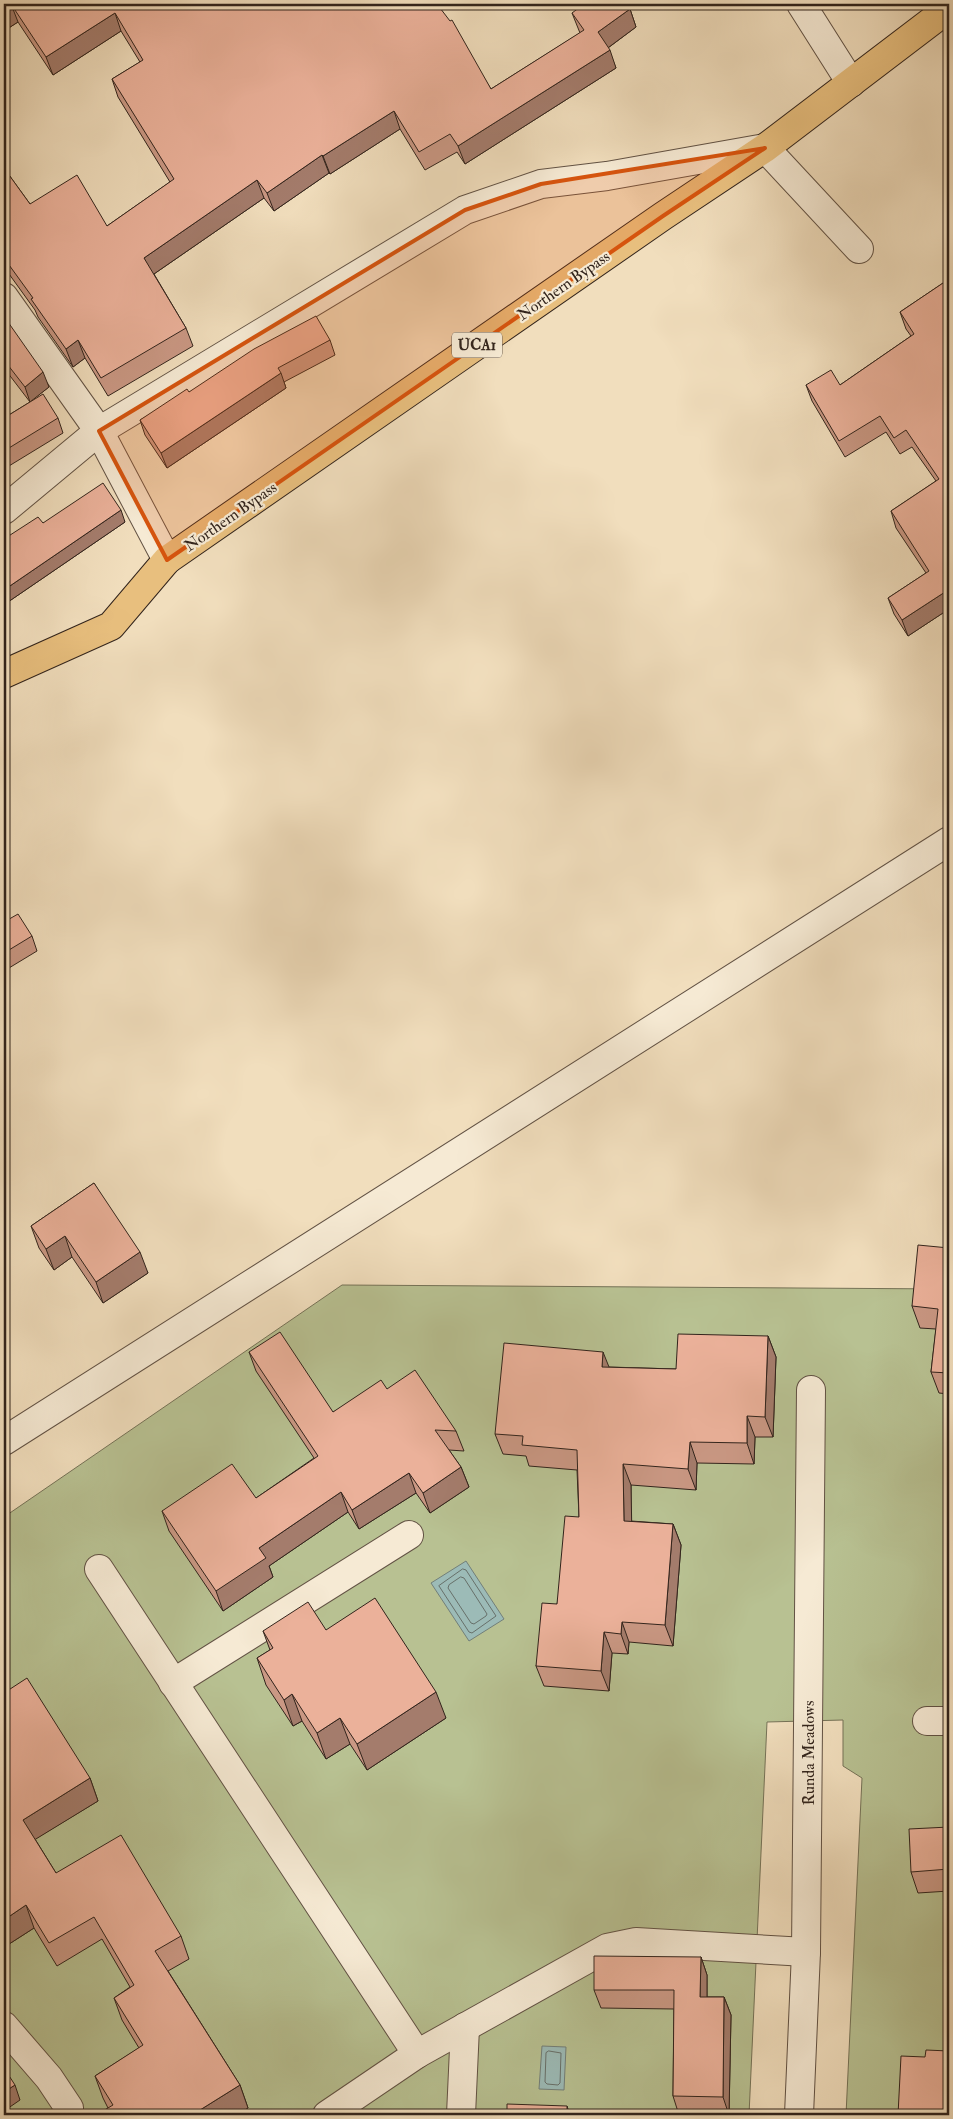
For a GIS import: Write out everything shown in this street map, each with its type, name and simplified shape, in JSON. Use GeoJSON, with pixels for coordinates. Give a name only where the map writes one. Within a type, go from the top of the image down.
{"type":"FeatureCollection","features":[{"type":"Feature","properties":{"kind":"main road","name":"Northern Bypass"},"geometry":{"type":"LineString","coordinates":[[4,674],[112,626],[167,560],[662,216],[765,148],[949,8]]}},
{"type":"Feature","properties":{"kind":"street"},"geometry":{"type":"LineString","coordinates":[[801,4],[851,83]]}},
{"type":"Feature","properties":{"kind":"street"},"geometry":{"type":"LineString","coordinates":[[4,510],[99,431],[465,210],[541,184],[607,176],[765,148],[859,249]]}},
{"type":"Feature","properties":{"kind":"street"},"geometry":{"type":"LineString","coordinates":[[4,297],[99,431],[167,560]]}},
{"type":"Feature","properties":{"kind":"street"},"geometry":{"type":"LineString","coordinates":[[4,1441],[949,841]]}},
{"type":"Feature","properties":{"kind":"street","name":"Runda Meadows"},"geometry":{"type":"LineString","coordinates":[[799,2115],[806,1952],[811,1390]]}},
{"type":"Feature","properties":{"kind":"street"},"geometry":{"type":"LineString","coordinates":[[173,1683],[409,1535]]}},
{"type":"Feature","properties":{"kind":"street"},"geometry":{"type":"LineString","coordinates":[[100,1569],[417,2054]]}},
{"type":"Feature","properties":{"kind":"street"},"geometry":{"type":"LineString","coordinates":[[327,2115],[417,2054],[607,1948],[636,1942],[806,1952]]}},
{"type":"Feature","properties":{"kind":"street"},"geometry":{"type":"LineString","coordinates":[[4,2026],[49,2078],[70,2108]]}},
{"type":"Feature","properties":{"kind":"street"},"geometry":{"type":"LineString","coordinates":[[461,2115],[465,2027]]}},
{"type":"Feature","properties":{"kind":"highlighted area"},"geometry":{"type":"Polygon","coordinates":[[[765,148],[663,216],[167,560],[99,431],[465,210],[541,184],[765,148]]]}},
{"type":"Feature","properties":{"kind":"green space"},"geometry":{"type":"Polygon","coordinates":[[[342,1285],[949,1289],[949,1734],[946,1748],[949,1749],[949,2115],[846,2115],[862,1778],[843,1766],[843,1720],[767,1722],[749,2115],[4,2115],[4,1517],[342,1285]]]}},
{"type":"Feature","properties":{"kind":"water"},"geometry":{"type":"Polygon","coordinates":[[[466,1561],[504,1619],[469,1641],[431,1583],[466,1561]]]}},
{"type":"Feature","properties":{"kind":"water"},"geometry":{"type":"Polygon","coordinates":[[[542,2046],[566,2047],[564,2090],[539,2089],[542,2046]]]}},
{"type":"Feature","properties":{"kind":"building"},"geometry":{"type":"Polygon","coordinates":[[[4,4],[11,4],[4,9],[4,4]]]}},
{"type":"Feature","properties":{"kind":"building"},"geometry":{"type":"Polygon","coordinates":[[[11,4],[437,4],[450,21],[452,20],[491,89],[584,30],[572,13],[584,4],[626,4],[630,9],[598,32],[610,50],[458,146],[450,134],[419,152],[394,111],[322,155],[267,193],[257,180],[144,258],[186,328],[101,378],[78,340],[66,349],[4,258],[4,168],[30,204],[77,175],[107,226],[174,179],[112,79],[143,60],[115,13],[46,57],[11,4]]]}},
{"type":"Feature","properties":{"kind":"building"},"geometry":{"type":"Polygon","coordinates":[[[949,279],[949,599],[945,592],[902,620],[888,598],[929,571],[891,511],[939,479],[906,430],[894,438],[880,416],[839,441],[806,385],[831,370],[840,385],[914,334],[900,312],[949,279]]]}},
{"type":"Feature","properties":{"kind":"building"},"geometry":{"type":"Polygon","coordinates":[[[316,316],[330,340],[278,368],[281,373],[161,453],[140,420],[187,389],[189,392],[254,349],[316,316]]]}},
{"type":"Feature","properties":{"kind":"building"},"geometry":{"type":"Polygon","coordinates":[[[8,322],[43,372],[25,387],[4,360],[4,325],[8,322]]]}},
{"type":"Feature","properties":{"kind":"building"},"geometry":{"type":"Polygon","coordinates":[[[43,394],[58,418],[4,451],[4,418],[43,394]]]}},
{"type":"Feature","properties":{"kind":"building"},"geometry":{"type":"Polygon","coordinates":[[[103,483],[121,510],[4,590],[4,539],[38,517],[43,523],[103,483]]]}},
{"type":"Feature","properties":{"kind":"building"},"geometry":{"type":"Polygon","coordinates":[[[18,914],[32,936],[4,953],[4,922],[18,914]]]}},
{"type":"Feature","properties":{"kind":"building"},"geometry":{"type":"Polygon","coordinates":[[[94,1183],[140,1252],[96,1282],[65,1236],[46,1249],[31,1226],[94,1183]]]}},
{"type":"Feature","properties":{"kind":"building"},"geometry":{"type":"Polygon","coordinates":[[[918,1245],[949,1248],[949,1373],[931,1372],[938,1309],[912,1306],[918,1245]]]}},
{"type":"Feature","properties":{"kind":"building"},"geometry":{"type":"Polygon","coordinates":[[[280,1332],[333,1412],[381,1380],[387,1389],[415,1370],[456,1431],[435,1430],[461,1467],[423,1493],[409,1473],[352,1510],[341,1492],[259,1548],[266,1558],[216,1591],[162,1511],[232,1464],[256,1498],[318,1456],[249,1352],[280,1332]]]}},
{"type":"Feature","properties":{"kind":"building"},"geometry":{"type":"Polygon","coordinates":[[[678,1334],[768,1336],[765,1417],[747,1416],[747,1443],[690,1442],[688,1469],[623,1464],[624,1521],[673,1524],[665,1625],[622,1622],[621,1634],[604,1632],[601,1671],[536,1666],[542,1603],[557,1604],[565,1516],[579,1517],[577,1450],[522,1445],[523,1436],[495,1434],[504,1343],[603,1352],[602,1367],[676,1369],[678,1334]]]}},
{"type":"Feature","properties":{"kind":"building"},"geometry":{"type":"Polygon","coordinates":[[[375,1598],[436,1692],[357,1744],[340,1718],[317,1733],[292,1694],[284,1700],[257,1658],[273,1648],[263,1631],[308,1602],[326,1630],[375,1598]]]}},
{"type":"Feature","properties":{"kind":"building"},"geometry":{"type":"Polygon","coordinates":[[[27,1678],[90,1778],[23,1820],[56,1873],[121,1835],[181,1936],[155,1951],[240,2085],[192,2115],[96,2115],[113,2105],[95,2076],[143,2045],[114,1998],[134,1985],[94,1917],[49,1943],[26,1905],[4,1920],[4,1693],[27,1678]]]}},
{"type":"Feature","properties":{"kind":"building"},"geometry":{"type":"Polygon","coordinates":[[[949,1827],[949,1869],[911,1872],[909,1829],[949,1827]]]}},
{"type":"Feature","properties":{"kind":"building"},"geometry":{"type":"Polygon","coordinates":[[[949,1898],[949,1966],[944,1966],[949,1898]]]}},
{"type":"Feature","properties":{"kind":"building"},"geometry":{"type":"Polygon","coordinates":[[[594,1956],[701,1957],[700,1997],[724,1997],[723,2097],[673,2096],[674,1990],[594,1990],[594,1956]]]}},
{"type":"Feature","properties":{"kind":"building"},"geometry":{"type":"Polygon","coordinates":[[[926,2050],[949,2051],[949,2115],[898,2115],[901,2056],[925,2057],[926,2050]]]}},
{"type":"Feature","properties":{"kind":"building"},"geometry":{"type":"Polygon","coordinates":[[[4,2068],[15,2085],[4,2092],[4,2068]]]}},
{"type":"Feature","properties":{"kind":"building"},"geometry":{"type":"Polygon","coordinates":[[[507,2104],[567,2106],[567,2115],[507,2115],[507,2104]]]}}]}
